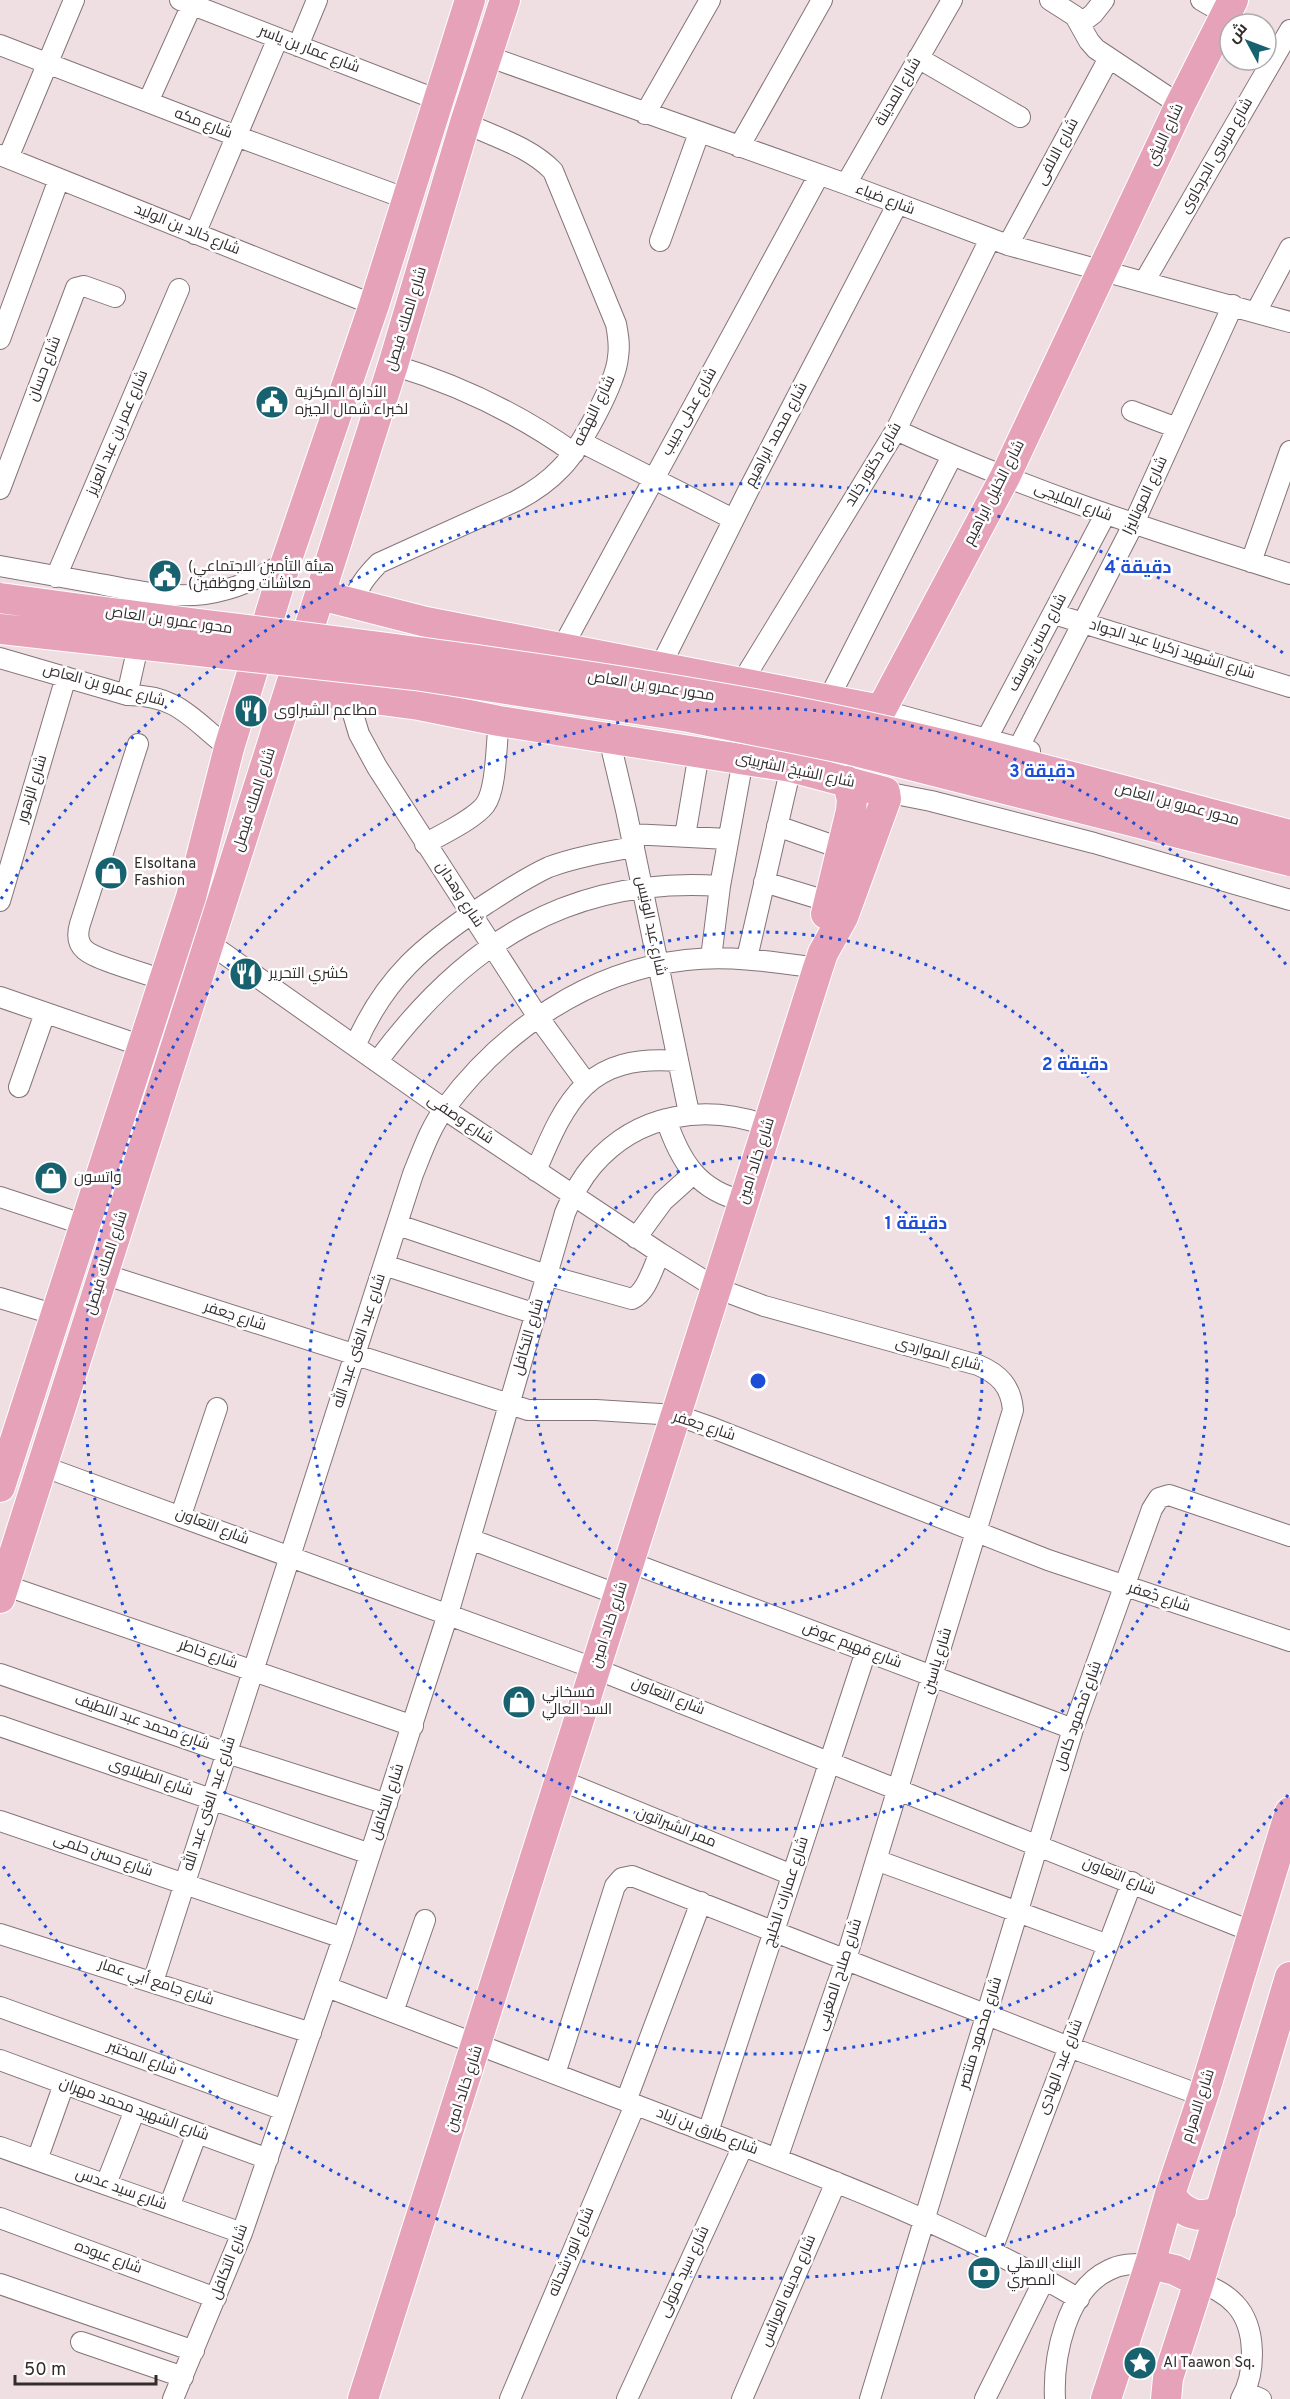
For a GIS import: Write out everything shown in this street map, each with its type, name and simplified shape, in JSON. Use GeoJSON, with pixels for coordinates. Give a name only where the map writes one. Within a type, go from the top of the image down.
{"type":"FeatureCollection","features":[{"type":"Feature","properties":{"kind":"main road"},"geometry":{"type":"LineString","coordinates":[[0,1487],[191,897],[229,748],[286,562],[374,305],[470,0]]}},
{"type":"Feature","properties":{"kind":"main road","name":"شارع الملك فيصل"},"geometry":{"type":"LineString","coordinates":[[2,1592],[393,365],[465,123],[505,0]]}},
{"type":"Feature","properties":{"kind":"main road","name":"شارع الليثى"},"geometry":{"type":"LineString","coordinates":[[1101,272],[1180,105],[1220,5]]}},
{"type":"Feature","properties":{"kind":"main road","name":"شارع الخليل ابراهيم"},"geometry":{"type":"LineString","coordinates":[[881,710],[1005,477],[1101,272]]}},
{"type":"Feature","properties":{"kind":"main road"},"geometry":{"type":"LineString","coordinates":[[320,595],[426,622],[881,710]]}},
{"type":"Feature","properties":{"kind":"main road","name":"محور عمرو بن العاص"},"geometry":{"type":"LineString","coordinates":[[0,598],[232,630],[438,654],[767,706],[984,754],[1290,835]]}},
{"type":"Feature","properties":{"kind":"main road"},"geometry":{"type":"LineString","coordinates":[[419,705],[404,697],[393,685],[388,669],[389,652],[397,638],[410,627],[426,622]]}},
{"type":"Feature","properties":{"kind":"main road","name":"محور عمرو بن العاص"},"geometry":{"type":"LineString","coordinates":[[0,629],[415,675],[689,717],[847,749],[1290,861]]}},
{"type":"Feature","properties":{"kind":"main road","name":"شارع الشيخ الشربينى"},"geometry":{"type":"LineString","coordinates":[[290,688],[419,705],[499,721],[790,767],[885,792]]}},
{"type":"Feature","properties":{"kind":"main road","name":"شارع خالد امين"},"geometry":{"type":"LineString","coordinates":[[821,961],[825,919],[843,849],[852,799],[847,781]]}},
{"type":"Feature","properties":{"kind":"main road","name":"شارع خالد امين"},"geometry":{"type":"LineString","coordinates":[[363,2399],[479,2045],[560,1780],[821,961],[847,907],[886,803],[885,792]]}},
{"type":"Feature","properties":{"kind":"main road"},"geometry":{"type":"LineString","coordinates":[[191,897],[198,907],[204,910],[221,905]]}},
{"type":"Feature","properties":{"kind":"main road"},"geometry":{"type":"LineString","coordinates":[[178,937],[195,933],[209,943]]}},
{"type":"Feature","properties":{"kind":"main road","name":"شارع الاهرام"},"geometry":{"type":"LineString","coordinates":[[1106,2399],[1203,2096],[1290,1812]]}},
{"type":"Feature","properties":{"kind":"main road"},"geometry":{"type":"LineString","coordinates":[[1166,2399],[1168,2378],[1221,2211],[1290,1977]]}},
{"type":"Feature","properties":{"kind":"main road"},"geometry":{"type":"LineString","coordinates":[[1170,2194],[1180,2208],[1196,2215],[1204,2216],[1221,2211]]}},
{"type":"Feature","properties":{"kind":"main road"},"geometry":{"type":"LineString","coordinates":[[1150,2264],[1175,2270],[1199,2282]]}},
{"type":"Feature","properties":{"kind":"street"},"geometry":{"type":"LineString","coordinates":[[4,157],[74,0]]}},
{"type":"Feature","properties":{"kind":"street"},"geometry":{"type":"LineString","coordinates":[[298,46],[317,0]]}},
{"type":"Feature","properties":{"kind":"street"},"geometry":{"type":"LineString","coordinates":[[645,114],[710,0]]}},
{"type":"Feature","properties":{"kind":"street"},"geometry":{"type":"LineString","coordinates":[[739,147],[822,0]]}},
{"type":"Feature","properties":{"kind":"street","name":"شارع المدينة"},"geometry":{"type":"LineString","coordinates":[[846,184],[952,0]]}},
{"type":"Feature","properties":{"kind":"street"},"geometry":{"type":"LineString","coordinates":[[1050,0],[1067,9],[1081,23],[1089,41],[1109,58],[1180,105]]}},
{"type":"Feature","properties":{"kind":"street"},"geometry":{"type":"LineString","coordinates":[[1081,23],[1093,14],[1104,0]]}},
{"type":"Feature","properties":{"kind":"street"},"geometry":{"type":"LineString","coordinates":[[148,102],[189,2]]}},
{"type":"Feature","properties":{"kind":"street","name":"شارع عمار بن ياسر"},"geometry":{"type":"LineString","coordinates":[[189,2],[438,100]]}},
{"type":"Feature","properties":{"kind":"street","name":"شارع مرسى الجرجاوى"},"geometry":{"type":"LineString","coordinates":[[1143,282],[1290,30]]}},
{"type":"Feature","properties":{"kind":"street"},"geometry":{"type":"LineString","coordinates":[[195,234],[278,38]]}},
{"type":"Feature","properties":{"kind":"street","name":"شارع مكه"},"geometry":{"type":"LineString","coordinates":[[0,45],[407,199]]}},
{"type":"Feature","properties":{"kind":"street","name":"شارع ضياء"},"geometry":{"type":"LineString","coordinates":[[487,56],[846,184],[999,242],[1101,272],[1233,305],[1290,322]]}},
{"type":"Feature","properties":{"kind":"street"},"geometry":{"type":"LineString","coordinates":[[918,58],[1020,117]]}},
{"type":"Feature","properties":{"kind":"street","name":"شارع الالفى"},"geometry":{"type":"LineString","coordinates":[[999,242],[1109,58]]}},
{"type":"Feature","properties":{"kind":"street","name":"شارع النهضه"},"geometry":{"type":"LineString","coordinates":[[352,604],[367,574],[379,563],[533,492],[562,468],[578,447],[614,375],[618,358],[619,341],[616,324],[553,171],[543,160],[531,153],[465,123]]}},
{"type":"Feature","properties":{"kind":"street"},"geometry":{"type":"LineString","coordinates":[[660,241],[699,133]]}},
{"type":"Feature","properties":{"kind":"street","name":"شارع خالد بن الوليد"},"geometry":{"type":"LineString","coordinates":[[4,157],[374,305]]}},
{"type":"Feature","properties":{"kind":"street","name":"شارع عدلى حبيب"},"geometry":{"type":"LineString","coordinates":[[562,648],[819,175]]}},
{"type":"Feature","properties":{"kind":"street"},"geometry":{"type":"LineString","coordinates":[[0,339],[59,179]]}},
{"type":"Feature","properties":{"kind":"street","name":"شارع محمد ابراهيم"},"geometry":{"type":"LineString","coordinates":[[660,667],[733,519],[897,205]]}},
{"type":"Feature","properties":{"kind":"street","name":"شارع دكتور خالد"},"geometry":{"type":"LineString","coordinates":[[742,682],[896,430],[999,242]]}},
{"type":"Feature","properties":{"kind":"street"},"geometry":{"type":"LineString","coordinates":[[1256,312],[1290,248]]}},
{"type":"Feature","properties":{"kind":"street","name":"شارع حسان"},"geometry":{"type":"LineString","coordinates":[[0,489],[76,288],[84,286],[115,297]]}},
{"type":"Feature","properties":{"kind":"street","name":"شارع عمر بن عبد العزيز"},"geometry":{"type":"LineString","coordinates":[[56,577],[179,289]]}},
{"type":"Feature","properties":{"kind":"street","name":"شارع الموناليزا"},"geometry":{"type":"LineString","coordinates":[[1019,747],[1133,525],[1233,305]]}},
{"type":"Feature","properties":{"kind":"street"},"geometry":{"type":"LineString","coordinates":[[393,365],[477,394],[578,447],[654,479],[733,519]]}},
{"type":"Feature","properties":{"kind":"street"},"geometry":{"type":"LineString","coordinates":[[1132,411],[1177,428]]}},
{"type":"Feature","properties":{"kind":"street","name":"شارع المليجى"},"geometry":{"type":"LineString","coordinates":[[896,430],[952,456],[1105,515],[1290,574]]}},
{"type":"Feature","properties":{"kind":"street"},"geometry":{"type":"LineString","coordinates":[[1251,562],[1290,451]]}},
{"type":"Feature","properties":{"kind":"street"},"geometry":{"type":"LineString","coordinates":[[828,700],[952,456]]}},
{"type":"Feature","properties":{"kind":"street","name":"شارع حسن يوسف"},"geometry":{"type":"LineString","coordinates":[[987,738],[1105,515]]}},
{"type":"Feature","properties":{"kind":"street"},"geometry":{"type":"LineString","coordinates":[[0,566],[150,593],[179,596],[235,587],[261,577],[286,562]]}},
{"type":"Feature","properties":{"kind":"street"},"geometry":{"type":"LineString","coordinates":[[127,695],[150,593]]}},
{"type":"Feature","properties":{"kind":"street","name":"شارع الشهيد زكريا عبد الجواد"},"geometry":{"type":"LineString","coordinates":[[1054,614],[1290,687]]}},
{"type":"Feature","properties":{"kind":"street","name":"شارع عمرو بن العاص"},"geometry":{"type":"LineString","coordinates":[[0,658],[127,695],[149,695],[167,701],[183,709],[229,748]]}},
{"type":"Feature","properties":{"kind":"street","name":"شارع الزهور"},"geometry":{"type":"LineString","coordinates":[[0,901],[66,677]]}},
{"type":"Feature","properties":{"kind":"street","name":"شارع وهدان"},"geometry":{"type":"LineString","coordinates":[[348,697],[367,751],[537,1017],[586,1084]]}},
{"type":"Feature","properties":{"kind":"street"},"geometry":{"type":"LineString","coordinates":[[881,710],[1290,824]]}},
{"type":"Feature","properties":{"kind":"street"},"geometry":{"type":"LineString","coordinates":[[425,844],[479,810],[488,800],[499,721]]}},
{"type":"Feature","properties":{"kind":"street","name":"شارع عبد الونيس"},"geometry":{"type":"LineString","coordinates":[[609,738],[633,840],[689,1113]]}},
{"type":"Feature","properties":{"kind":"street"},"geometry":{"type":"LineString","coordinates":[[138,744],[80,924],[78,938],[80,945],[91,954],[164,980]]}},
{"type":"Feature","properties":{"kind":"street"},"geometry":{"type":"LineString","coordinates":[[685,836],[699,753]]}},
{"type":"Feature","properties":{"kind":"street"},"geometry":{"type":"LineString","coordinates":[[711,958],[720,886],[743,760]]}},
{"type":"Feature","properties":{"kind":"street"},"geometry":{"type":"LineString","coordinates":[[747,958],[790,767]]}},
{"type":"Feature","properties":{"kind":"street","name":"شارع الشيخ الشربينى"},"geometry":{"type":"LineString","coordinates":[[885,792],[931,801],[1094,843],[1290,900]]}},
{"type":"Feature","properties":{"kind":"street"},"geometry":{"type":"LineString","coordinates":[[777,826],[843,849]]}},
{"type":"Feature","properties":{"kind":"street"},"geometry":{"type":"LineString","coordinates":[[355,1046],[366,1021],[400,972],[422,950],[512,887],[549,868],[633,840],[685,836],[728,839]]}},
{"type":"Feature","properties":{"kind":"street"},"geometry":{"type":"LineString","coordinates":[[764,882],[830,902]]}},
{"type":"Feature","properties":{"kind":"street"},"geometry":{"type":"LineString","coordinates":[[377,1062],[413,1016],[442,985],[491,945],[519,928],[578,903],[642,888],[681,885],[720,886]]}},
{"type":"Feature","properties":{"kind":"street","name":"شارع وصفى"},"geometry":{"type":"LineString","coordinates":[[209,943],[444,1109],[636,1238],[716,1288]]}},
{"type":"Feature","properties":{"kind":"street","name":"شارع عبد الغنى عبد الله"},"geometry":{"type":"LineString","coordinates":[[153,1982],[384,1265],[422,1152],[444,1109],[488,1060],[537,1017],[568,998],[609,978],[658,964],[711,958],[821,961]]}},
{"type":"Feature","properties":{"kind":"street"},"geometry":{"type":"LineString","coordinates":[[0,997],[142,1046]]}},
{"type":"Feature","properties":{"kind":"street"},"geometry":{"type":"LineString","coordinates":[[19,1087],[45,1013]]}},
{"type":"Feature","properties":{"kind":"street"},"geometry":{"type":"LineString","coordinates":[[536,1171],[561,1114],[586,1084],[602,1074],[637,1061],[678,1061]]}},
{"type":"Feature","properties":{"kind":"street","name":"شارع التكافل"},"geometry":{"type":"LineString","coordinates":[[173,2399],[242,2233],[327,1987],[448,1614],[510,1405],[558,1231],[573,1195],[592,1165],[609,1149],[628,1136],[666,1119],[689,1113],[723,1114],[768,1126]]}},
{"type":"Feature","properties":{"kind":"street"},"geometry":{"type":"LineString","coordinates":[[666,1119],[677,1148],[693,1174],[709,1188],[728,1198],[744,1202]]}},
{"type":"Feature","properties":{"kind":"street"},"geometry":{"type":"LineString","coordinates":[[636,1238],[663,1201],[693,1174]]}},
{"type":"Feature","properties":{"kind":"street"},"geometry":{"type":"LineString","coordinates":[[0,1197],[85,1225]]}},
{"type":"Feature","properties":{"kind":"street"},"geometry":{"type":"LineString","coordinates":[[398,1225],[546,1275],[632,1299],[639,1295],[660,1253]]}},
{"type":"Feature","properties":{"kind":"street"},"geometry":{"type":"LineString","coordinates":[[384,1265],[536,1314]]}},
{"type":"Feature","properties":{"kind":"street","name":"شارع جعفر"},"geometry":{"type":"LineString","coordinates":[[104,1274],[510,1405],[536,1411],[596,1410],[676,1415],[976,1534],[1124,1587],[1290,1641]]}},
{"type":"Feature","properties":{"kind":"street","name":"شارع المواردى"},"geometry":{"type":"LineString","coordinates":[[716,1288],[764,1306],[978,1365],[998,1376],[1009,1390],[1013,1410],[976,1534]]}},
{"type":"Feature","properties":{"kind":"street"},"geometry":{"type":"LineString","coordinates":[[0,1298],[56,1315]]}},
{"type":"Feature","properties":{"kind":"street"},"geometry":{"type":"LineString","coordinates":[[181,1515],[217,1408]]}},
{"type":"Feature","properties":{"kind":"street","name":"شارع التعاون"},"geometry":{"type":"LineString","coordinates":[[42,1466],[181,1515],[596,1669],[1253,1932]]}},
{"type":"Feature","properties":{"kind":"street","name":"شارع محمود كامل"},"geometry":{"type":"LineString","coordinates":[[1038,1845],[1073,1729],[1155,1501],[1165,1495],[1290,1536]]}},
{"type":"Feature","properties":{"kind":"street","name":"شارع ياسين"},"geometry":{"type":"LineString","coordinates":[[898,1789],[976,1534]]}},
{"type":"Feature","properties":{"kind":"street"},"geometry":{"type":"LineString","coordinates":[[470,1539],[619,1595]]}},
{"type":"Feature","properties":{"kind":"street","name":"شارع فهيم عوض"},"geometry":{"type":"LineString","coordinates":[[630,1563],[1073,1729]]}},
{"type":"Feature","properties":{"kind":"street","name":"شارع خاطر"},"geometry":{"type":"LineString","coordinates":[[2,1592],[253,1671],[413,1726]]}},
{"type":"Feature","properties":{"kind":"street","name":"شارع عمارات الخليج"},"geometry":{"type":"LineString","coordinates":[[708,2132],[866,1651]]}},
{"type":"Feature","properties":{"kind":"street","name":"شارع محمد عبد اللطيف"},"geometry":{"type":"LineString","coordinates":[[0,1674],[227,1753],[387,1804]]}},
{"type":"Feature","properties":{"kind":"street","name":"شارع الطبلاوى"},"geometry":{"type":"LineString","coordinates":[[0,1726],[370,1854]]}},
{"type":"Feature","properties":{"kind":"street","name":"ممر الشيراتون"},"geometry":{"type":"LineString","coordinates":[[560,1780],[792,1875]]}},
{"type":"Feature","properties":{"kind":"street","name":"شارع صلاح المغربى"},"geometry":{"type":"LineString","coordinates":[[777,2159],[846,1959],[898,1789]]}},
{"type":"Feature","properties":{"kind":"street","name":"شارع حسن حلمى"},"geometry":{"type":"LineString","coordinates":[[0,1821],[343,1938]]}},
{"type":"Feature","properties":{"kind":"street","name":"شارع محمود منتصر"},"geometry":{"type":"LineString","coordinates":[[870,2399],[1038,1845]]}},
{"type":"Feature","properties":{"kind":"street"},"geometry":{"type":"LineString","coordinates":[[876,1860],[1108,1945]]}},
{"type":"Feature","properties":{"kind":"street"},"geometry":{"type":"LineString","coordinates":[[555,2074],[618,1881],[627,1876],[636,1877],[1069,2047],[1203,2096]]}},
{"type":"Feature","properties":{"kind":"street","name":"شارع عبد الهادى"},"geometry":{"type":"LineString","coordinates":[[991,2252],[1132,1882]]}},
{"type":"Feature","properties":{"kind":"street","name":"شارع انور شحاته"},"geometry":{"type":"LineString","coordinates":[[510,2399],[630,2103],[700,1902]]}},
{"type":"Feature","properties":{"kind":"street"},"geometry":{"type":"LineString","coordinates":[[393,2012],[425,1920]]}},
{"type":"Feature","properties":{"kind":"street","name":"شارع جامع أبي عمار"},"geometry":{"type":"LineString","coordinates":[[0,1934],[311,2034]]}},
{"type":"Feature","properties":{"kind":"street","name":"شارع طارق بن زياد"},"geometry":{"type":"LineString","coordinates":[[327,1987],[836,2182],[991,2252],[1045,2278],[1079,2299]]}},
{"type":"Feature","properties":{"kind":"street","name":"شارع المختبر"},"geometry":{"type":"LineString","coordinates":[[0,2007],[284,2110]]}},
{"type":"Feature","properties":{"kind":"street","name":"شارع الشهيد محمد مهران"},"geometry":{"type":"LineString","coordinates":[[0,2060],[268,2159]]}},
{"type":"Feature","properties":{"kind":"street"},"geometry":{"type":"LineString","coordinates":[[37,2160],[64,2084]]}},
{"type":"Feature","properties":{"kind":"street"},"geometry":{"type":"LineString","coordinates":[[106,2184],[135,2110]]}},
{"type":"Feature","properties":{"kind":"street"},"geometry":{"type":"LineString","coordinates":[[170,2207],[197,2133]]}},
{"type":"Feature","properties":{"kind":"street","name":"شارع سيد متولى"},"geometry":{"type":"LineString","coordinates":[[627,2399],[743,2146]]}},
{"type":"Feature","properties":{"kind":"street","name":"شارع سيد عدس"},"geometry":{"type":"LineString","coordinates":[[0,2147],[242,2233]]}},
{"type":"Feature","properties":{"kind":"street","name":"شارع مدينه العرائس"},"geometry":{"type":"LineString","coordinates":[[742,2399],[836,2182]]}},
{"type":"Feature","properties":{"kind":"street","name":"شارع عبوده"},"geometry":{"type":"LineString","coordinates":[[0,2218],[216,2298]]}},
{"type":"Feature","properties":{"kind":"street"},"geometry":{"type":"LineString","coordinates":[[1055,2399],[1054,2373],[1058,2346],[1079,2299],[1092,2282],[1109,2270],[1129,2264],[1150,2264]]}},
{"type":"Feature","properties":{"kind":"street"},"geometry":{"type":"LineString","coordinates":[[985,2399],[1045,2278]]}},
{"type":"Feature","properties":{"kind":"street"},"geometry":{"type":"LineString","coordinates":[[1199,2282],[1226,2295],[1244,2315],[1251,2349],[1249,2397]]}},
{"type":"Feature","properties":{"kind":"street"},"geometry":{"type":"LineString","coordinates":[[0,2284],[194,2351]]}},
{"type":"Feature","properties":{"kind":"street"},"geometry":{"type":"LineString","coordinates":[[81,2342],[183,2377]]}},
{"type":"Feature","properties":{"kind":"place","name":"الأدارة المركزية لخبراء شمال الجيزه"},"geometry":{"type":"Point","coordinates":[272,402]}},
{"type":"Feature","properties":{"kind":"place","name":"(هيئة التأمين الاجتماعي (معاشات وموظفين"},"geometry":{"type":"Point","coordinates":[165,576]}},
{"type":"Feature","properties":{"kind":"place","name":"مطاعم الشبراوى"},"geometry":{"type":"Point","coordinates":[251,711]}},
{"type":"Feature","properties":{"kind":"place","name":"Elsoltana Fashion"},"geometry":{"type":"Point","coordinates":[111,873]}},
{"type":"Feature","properties":{"kind":"place","name":"كشري التحرير"},"geometry":{"type":"Point","coordinates":[246,974]}},
{"type":"Feature","properties":{"kind":"place","name":"واتسون"},"geometry":{"type":"Point","coordinates":[51,1178]}},
{"type":"Feature","properties":{"kind":"place","name":"فسخاني السد العالي"},"geometry":{"type":"Point","coordinates":[519,1702]}},
{"type":"Feature","properties":{"kind":"place","name":"البنك الاهلي المصري"},"geometry":{"type":"Point","coordinates":[984,2273]}},
{"type":"Feature","properties":{"kind":"place","name":"Al Taawon Sq."},"geometry":{"type":"Point","coordinates":[1140,2363]}}]}
